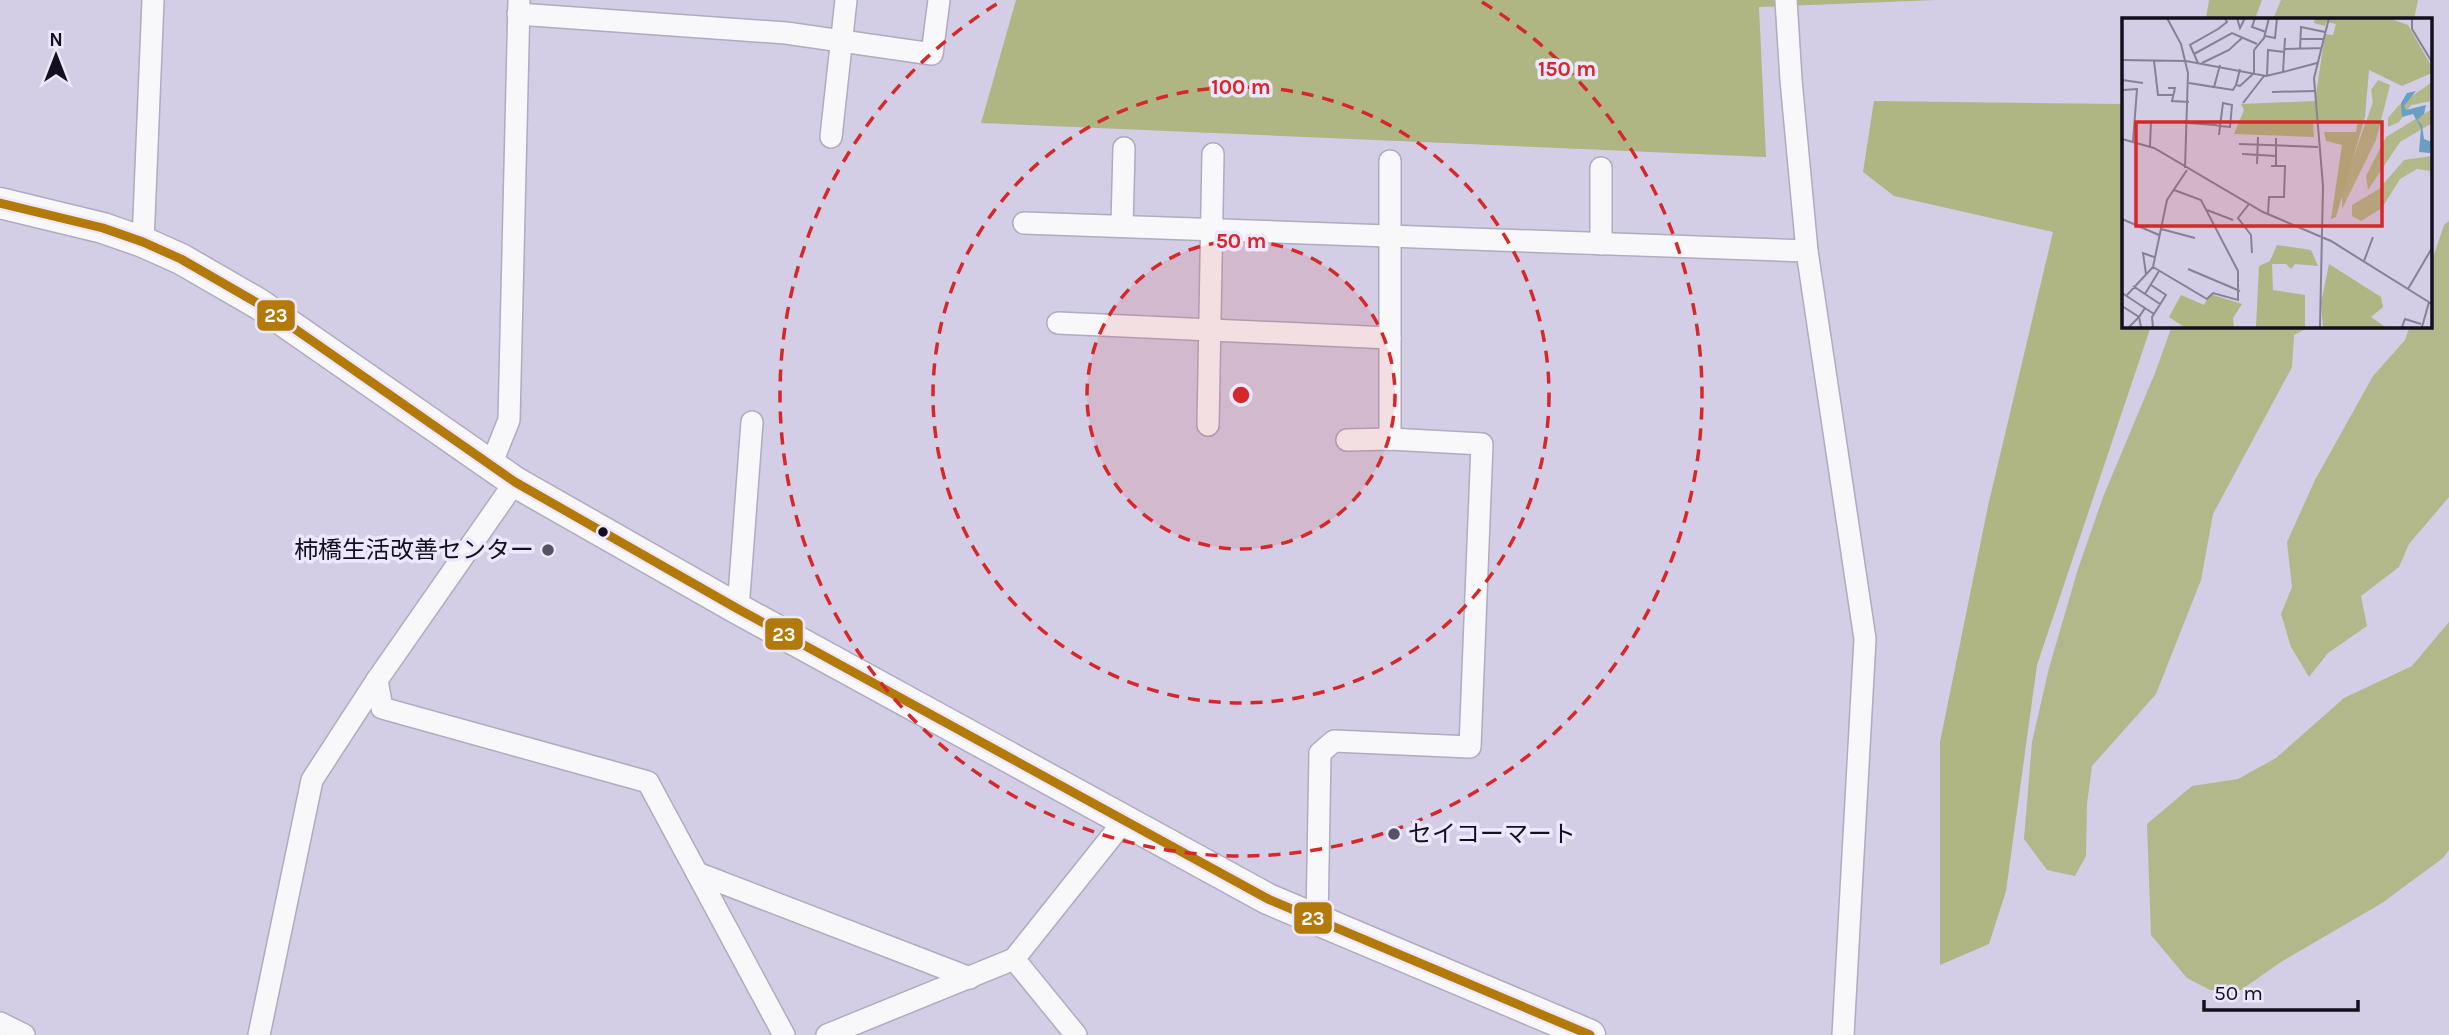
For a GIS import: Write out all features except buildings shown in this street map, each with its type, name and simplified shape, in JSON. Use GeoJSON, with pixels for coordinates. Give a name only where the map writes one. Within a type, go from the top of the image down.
{"type":"FeatureCollection","features":[{"type":"Feature","properties":{"kind":"street"},"geometry":{"type":"LineString","coordinates":[[143,242],[153,0]]}},
{"type":"Feature","properties":{"kind":"street"},"geometry":{"type":"LineString","coordinates":[[831,137],[846,0]]}},
{"type":"Feature","properties":{"kind":"street"},"geometry":{"type":"LineString","coordinates":[[259,1035],[312,780],[377,680],[503,473],[509,420],[518,7],[786,33],[932,54],[939,0]]}},
{"type":"Feature","properties":{"kind":"street"},"geometry":{"type":"LineString","coordinates":[[1786,0],[1807,251],[1865,639],[1843,1035]]}},
{"type":"Feature","properties":{"kind":"street"},"geometry":{"type":"LineString","coordinates":[[1122,226],[1124,148]]}},
{"type":"Feature","properties":{"kind":"street"},"geometry":{"type":"LineString","coordinates":[[1208,425],[1213,154]]}},
{"type":"Feature","properties":{"kind":"street"},"geometry":{"type":"LineString","coordinates":[[1390,161],[1390,439]]}},
{"type":"Feature","properties":{"kind":"street"},"geometry":{"type":"LineString","coordinates":[[1601,168],[1601,244]]}},
{"type":"Feature","properties":{"kind":"street"},"geometry":{"type":"LineString","coordinates":[[0,203],[103,228],[143,242],[193,266],[259,304],[503,473],[738,609],[1268,899],[1590,1035]]}},
{"type":"Feature","properties":{"kind":"street"},"geometry":{"type":"LineString","coordinates":[[1024,223],[1807,251]]}},
{"type":"Feature","properties":{"kind":"street"},"geometry":{"type":"LineString","coordinates":[[1058,323],[1390,338]]}},
{"type":"Feature","properties":{"kind":"street"},"geometry":{"type":"LineString","coordinates":[[738,609],[752,422]]}},
{"type":"Feature","properties":{"kind":"street"},"geometry":{"type":"LineString","coordinates":[[1317,920],[1320,753],[1334,741],[1470,747],[1482,444],[1390,439],[1348,440]]}},
{"type":"Feature","properties":{"kind":"street"},"geometry":{"type":"LineString","coordinates":[[377,680],[382,708],[648,782],[784,1035]]}},
{"type":"Feature","properties":{"kind":"street"},"geometry":{"type":"LineString","coordinates":[[827,1035],[1014,960],[1124,821]]}},
{"type":"Feature","properties":{"kind":"street"},"geometry":{"type":"LineString","coordinates":[[697,873],[970,978]]}},
{"type":"Feature","properties":{"kind":"street"},"geometry":{"type":"LineString","coordinates":[[1014,960],[1076,1035]]}},
{"type":"Feature","properties":{"kind":"street"},"geometry":{"type":"LineString","coordinates":[[0,1023],[24,1035]]}},
{"type":"Feature","properties":{"kind":"green space"},"geometry":{"type":"Polygon","coordinates":[[[1016,0],[1936,0],[1759,7],[1766,157],[981,123],[1016,0]]]}},
{"type":"Feature","properties":{"kind":"green space"},"geometry":{"type":"Polygon","coordinates":[[[2209,0],[2262,0],[2255,18],[2206,18],[2209,0]]]}},
{"type":"Feature","properties":{"kind":"green space"},"geometry":{"type":"Polygon","coordinates":[[[2281,0],[2418,0],[2414,18],[2273,18],[2281,0]]]}},
{"type":"Feature","properties":{"kind":"green space"},"geometry":{"type":"Polygon","coordinates":[[[1874,101],[2122,104],[2122,327],[2151,327],[2037,665],[2006,891],[1989,944],[1940,965],[1940,742],[1988,506],[2053,232],[1894,196],[1863,172],[1874,101]]]}},
{"type":"Feature","properties":{"kind":"green space"},"geometry":{"type":"Polygon","coordinates":[[[2449,221],[2449,497],[2409,544],[2399,567],[2361,596],[2367,626],[2328,653],[2309,677],[2291,647],[2281,614],[2292,587],[2287,542],[2315,480],[2373,376],[2405,340],[2410,327],[2432,327],[2432,260],[2444,225],[2449,221]]]}},
{"type":"Feature","properties":{"kind":"green space"},"geometry":{"type":"Polygon","coordinates":[[[2172,327],[2310,327],[2294,335],[2292,367],[2213,514],[2201,580],[2156,694],[2092,766],[2087,804],[2086,856],[2075,876],[2047,870],[2024,839],[2032,742],[2049,668],[2078,569],[2103,497],[2172,327]]]}},
{"type":"Feature","properties":{"kind":"green space"},"geometry":{"type":"Polygon","coordinates":[[[2449,622],[2449,850],[2443,858],[2382,903],[2281,962],[2241,990],[2210,990],[2187,978],[2151,935],[2147,824],[2192,786],[2238,779],[2276,758],[2344,698],[2412,666],[2449,622]]]}},
{"type":"Feature","properties":{"kind":"transit line","name":"23"},"geometry":{"type":"LineString","coordinates":[[0,203],[103,228],[181,259],[259,304],[515,482],[738,609],[1268,899],[1590,1035]]}},
{"type":"Feature","properties":{"kind":"place","name":"柿橋生活改善センター"},"geometry":{"type":"Point","coordinates":[548,550]}},
{"type":"Feature","properties":{"kind":"place","name":"セイコーマート"},"geometry":{"type":"Point","coordinates":[1394,834]}}]}
